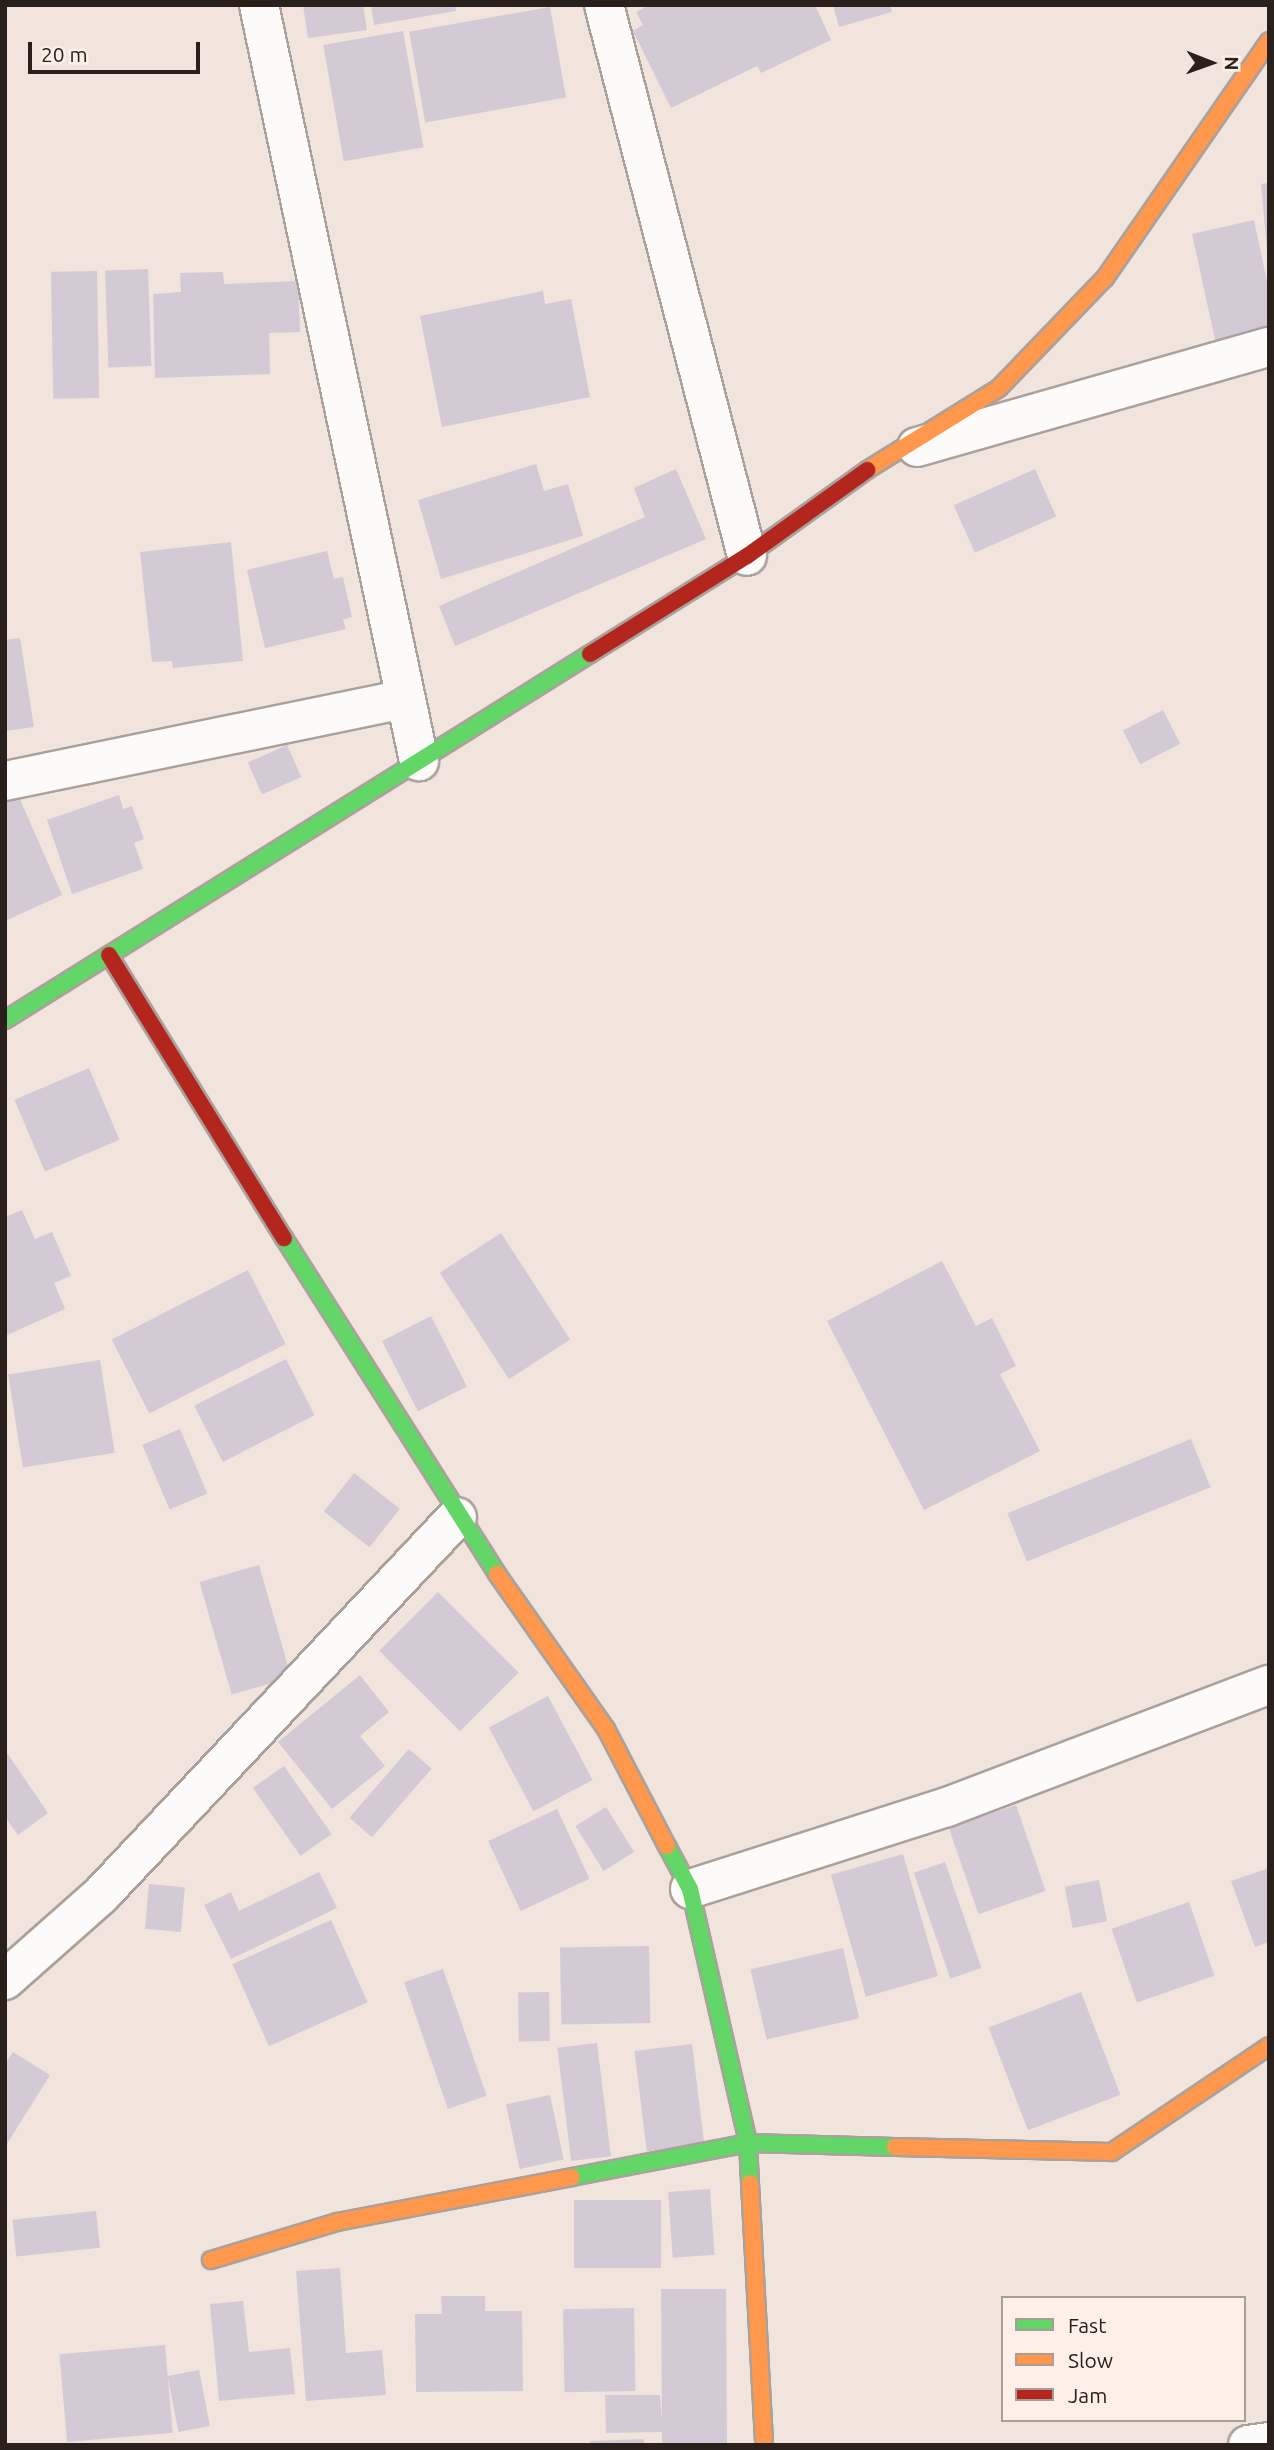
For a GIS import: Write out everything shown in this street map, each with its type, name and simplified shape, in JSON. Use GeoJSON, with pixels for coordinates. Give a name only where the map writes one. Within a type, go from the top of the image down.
{"type":"FeatureCollection","features":[{"type":"Feature","properties":{"kind":"street"},"geometry":{"type":"LineString","coordinates":[[259,5],[419,761]]}},
{"type":"Feature","properties":{"kind":"street"},"geometry":{"type":"LineString","coordinates":[[604,5],[747,556]]}},
{"type":"Feature","properties":{"kind":"street"},"geometry":{"type":"LineString","coordinates":[[5,1020],[747,556],[886,457],[999,388],[1105,278],[1269,41]]}},
{"type":"Feature","properties":{"kind":"street"},"geometry":{"type":"LineString","coordinates":[[886,457],[1002,419],[1269,347]]}},
{"type":"Feature","properties":{"kind":"street"},"geometry":{"type":"LineString","coordinates":[[5,781],[406,699]]}},
{"type":"Feature","properties":{"kind":"street"},"geometry":{"type":"LineString","coordinates":[[108,955],[457,1517],[606,1729],[690,1889],[748,2143],[764,2445]]}},
{"type":"Feature","properties":{"kind":"street"},"geometry":{"type":"LineString","coordinates":[[5,1980],[101,1895],[457,1517]]}},
{"type":"Feature","properties":{"kind":"street"},"geometry":{"type":"LineString","coordinates":[[690,1889],[947,1807],[1269,1685]]}},
{"type":"Feature","properties":{"kind":"street"},"geometry":{"type":"LineString","coordinates":[[211,2260],[337,2222],[748,2143],[1112,2152],[1269,2046]]}},
{"type":"Feature","properties":{"kind":"street"},"geometry":{"type":"LineString","coordinates":[[1248,2445],[1269,2442]]}},
{"type":"Feature","properties":{"kind":"building"},"geometry":{"type":"Polygon","coordinates":[[[303,5],[363,5],[367,30],[308,38],[303,5]]]}},
{"type":"Feature","properties":{"kind":"building"},"geometry":{"type":"Polygon","coordinates":[[[371,5],[455,5],[456,11],[374,25],[371,5]]]}},
{"type":"Feature","properties":{"kind":"building"},"geometry":{"type":"Polygon","coordinates":[[[650,5],[815,5],[831,40],[761,73],[757,66],[671,108],[633,31],[643,25],[636,12],[650,5]]]}},
{"type":"Feature","properties":{"kind":"building"},"geometry":{"type":"Polygon","coordinates":[[[833,5],[890,5],[892,12],[839,27],[833,5]]]}},
{"type":"Feature","properties":{"kind":"building"},"geometry":{"type":"Polygon","coordinates":[[[550,7],[566,98],[425,122],[409,32],[550,7]]]}},
{"type":"Feature","properties":{"kind":"building"},"geometry":{"type":"Polygon","coordinates":[[[403,31],[423,147],[344,161],[323,45],[403,31]]]}},
{"type":"Feature","properties":{"kind":"building"},"geometry":{"type":"Polygon","coordinates":[[[1269,183],[1269,252],[1267,252],[1261,184],[1269,183]]]}},
{"type":"Feature","properties":{"kind":"building"},"geometry":{"type":"Polygon","coordinates":[[[1254,220],[1269,291],[1269,332],[1216,344],[1192,234],[1254,220]]]}},
{"type":"Feature","properties":{"kind":"building"},"geometry":{"type":"Polygon","coordinates":[[[148,269],[151,366],[108,367],[105,271],[148,269]]]}},
{"type":"Feature","properties":{"kind":"building"},"geometry":{"type":"Polygon","coordinates":[[[97,271],[99,398],[53,399],[51,272],[97,271]]]}},
{"type":"Feature","properties":{"kind":"building"},"geometry":{"type":"Polygon","coordinates":[[[223,272],[224,284],[298,281],[300,332],[269,333],[270,374],[155,378],[153,294],[181,292],[180,273],[223,272]]]}},
{"type":"Feature","properties":{"kind":"building"},"geometry":{"type":"Polygon","coordinates":[[[543,291],[545,304],[571,299],[590,397],[442,427],[420,316],[543,291]]]}},
{"type":"Feature","properties":{"kind":"building"},"geometry":{"type":"Polygon","coordinates":[[[536,464],[544,491],[568,484],[583,536],[441,579],[418,500],[536,464]]]}},
{"type":"Feature","properties":{"kind":"building"},"geometry":{"type":"Polygon","coordinates":[[[676,469],[706,539],[455,646],[439,606],[645,517],[634,488],[676,469]]]}},
{"type":"Feature","properties":{"kind":"building"},"geometry":{"type":"Polygon","coordinates":[[[1035,469],[1056,517],[975,553],[954,505],[1035,469]]]}},
{"type":"Feature","properties":{"kind":"building"},"geometry":{"type":"Polygon","coordinates":[[[231,542],[243,661],[173,668],[172,661],[152,662],[140,552],[231,542]]]}},
{"type":"Feature","properties":{"kind":"building"},"geometry":{"type":"Polygon","coordinates":[[[327,551],[334,579],[343,577],[352,617],[343,620],[346,629],[265,648],[247,570],[327,551]]]}},
{"type":"Feature","properties":{"kind":"building"},"geometry":{"type":"Polygon","coordinates":[[[20,638],[34,727],[5,731],[5,640],[20,638]]]}},
{"type":"Feature","properties":{"kind":"building"},"geometry":{"type":"Polygon","coordinates":[[[1163,710],[1180,744],[1140,764],[1123,730],[1163,710]]]}},
{"type":"Feature","properties":{"kind":"building"},"geometry":{"type":"Polygon","coordinates":[[[287,745],[301,777],[262,794],[248,762],[287,745]]]}},
{"type":"Feature","properties":{"kind":"building"},"geometry":{"type":"Polygon","coordinates":[[[18,795],[62,895],[5,921],[5,800],[18,795]]]}},
{"type":"Feature","properties":{"kind":"building"},"geometry":{"type":"Polygon","coordinates":[[[119,795],[123,809],[132,806],[144,839],[134,843],[143,869],[72,894],[47,820],[119,795]]]}},
{"type":"Feature","properties":{"kind":"building"},"geometry":{"type":"Polygon","coordinates":[[[89,1068],[119,1140],[45,1171],[14,1100],[89,1068]]]}},
{"type":"Feature","properties":{"kind":"building"},"geometry":{"type":"Polygon","coordinates":[[[22,1210],[35,1239],[52,1232],[71,1276],[54,1283],[65,1309],[5,1336],[5,1217],[22,1210]]]}},
{"type":"Feature","properties":{"kind":"building"},"geometry":{"type":"Polygon","coordinates":[[[501,1233],[570,1340],[509,1379],[440,1273],[501,1233]]]}},
{"type":"Feature","properties":{"kind":"building"},"geometry":{"type":"Polygon","coordinates":[[[942,1261],[976,1326],[992,1318],[1016,1366],[1000,1374],[1040,1451],[924,1510],[827,1321],[942,1261]]]}},
{"type":"Feature","properties":{"kind":"building"},"geometry":{"type":"Polygon","coordinates":[[[248,1270],[286,1344],[149,1413],[112,1339],[248,1270]]]}},
{"type":"Feature","properties":{"kind":"building"},"geometry":{"type":"Polygon","coordinates":[[[431,1316],[467,1386],[418,1411],[382,1341],[431,1316]]]}},
{"type":"Feature","properties":{"kind":"building"},"geometry":{"type":"Polygon","coordinates":[[[286,1359],[315,1415],[223,1462],[194,1406],[286,1359]]]}},
{"type":"Feature","properties":{"kind":"building"},"geometry":{"type":"Polygon","coordinates":[[[100,1360],[115,1453],[23,1467],[8,1375],[100,1360]]]}},
{"type":"Feature","properties":{"kind":"building"},"geometry":{"type":"Polygon","coordinates":[[[180,1429],[207,1493],[170,1509],[142,1445],[180,1429]]]}},
{"type":"Feature","properties":{"kind":"building"},"geometry":{"type":"Polygon","coordinates":[[[1191,1439],[1210,1487],[1027,1561],[1007,1513],[1191,1439]]]}},
{"type":"Feature","properties":{"kind":"building"},"geometry":{"type":"Polygon","coordinates":[[[354,1473],[400,1509],[370,1547],[324,1512],[354,1473]]]}},
{"type":"Feature","properties":{"kind":"building"},"geometry":{"type":"Polygon","coordinates":[[[259,1565],[291,1677],[232,1695],[199,1582],[259,1565]]]}},
{"type":"Feature","properties":{"kind":"building"},"geometry":{"type":"Polygon","coordinates":[[[438,1592],[519,1673],[460,1731],[379,1651],[438,1592]]]}},
{"type":"Feature","properties":{"kind":"building"},"geometry":{"type":"Polygon","coordinates":[[[360,1675],[389,1712],[360,1736],[385,1766],[332,1809],[278,1742],[360,1675]]]}},
{"type":"Feature","properties":{"kind":"building"},"geometry":{"type":"Polygon","coordinates":[[[548,1696],[593,1780],[533,1811],[489,1727],[548,1696]]]}},
{"type":"Feature","properties":{"kind":"building"},"geometry":{"type":"Polygon","coordinates":[[[409,1749],[432,1769],[372,1837],[349,1818],[409,1749]]]}},
{"type":"Feature","properties":{"kind":"building"},"geometry":{"type":"Polygon","coordinates":[[[5,1750],[48,1813],[18,1835],[5,1817],[5,1750]]]}},
{"type":"Feature","properties":{"kind":"building"},"geometry":{"type":"Polygon","coordinates":[[[284,1766],[332,1834],[300,1856],[253,1788],[284,1766]]]}},
{"type":"Feature","properties":{"kind":"building"},"geometry":{"type":"Polygon","coordinates":[[[1016,1805],[1046,1891],[978,1914],[949,1828],[1016,1805]]]}},
{"type":"Feature","properties":{"kind":"building"},"geometry":{"type":"Polygon","coordinates":[[[606,1807],[634,1852],[604,1871],[575,1826],[606,1807]]]}},
{"type":"Feature","properties":{"kind":"building"},"geometry":{"type":"Polygon","coordinates":[[[557,1809],[590,1879],[521,1911],[488,1841],[557,1809]]]}},
{"type":"Feature","properties":{"kind":"building"},"geometry":{"type":"Polygon","coordinates":[[[903,1854],[938,1976],[866,1997],[831,1875],[903,1854]]]}},
{"type":"Feature","properties":{"kind":"building"},"geometry":{"type":"Polygon","coordinates":[[[945,1862],[981,1968],[950,1979],[914,1873],[945,1862]]]}},
{"type":"Feature","properties":{"kind":"building"},"geometry":{"type":"Polygon","coordinates":[[[1269,1868],[1269,1942],[1255,1947],[1231,1881],[1269,1868]]]}},
{"type":"Feature","properties":{"kind":"building"},"geometry":{"type":"Polygon","coordinates":[[[319,1872],[337,1908],[231,1959],[204,1905],[231,1892],[239,1911],[319,1872]]]}},
{"type":"Feature","properties":{"kind":"building"},"geometry":{"type":"Polygon","coordinates":[[[1099,1880],[1107,1921],[1073,1928],[1065,1887],[1099,1880]]]}},
{"type":"Feature","properties":{"kind":"building"},"geometry":{"type":"Polygon","coordinates":[[[149,1884],[185,1887],[181,1932],[145,1929],[149,1884]]]}},
{"type":"Feature","properties":{"kind":"building"},"geometry":{"type":"Polygon","coordinates":[[[1189,1902],[1214,1976],[1137,2002],[1111,1929],[1189,1902]]]}},
{"type":"Feature","properties":{"kind":"building"},"geometry":{"type":"Polygon","coordinates":[[[331,1920],[368,2002],[269,2046],[232,1964],[331,1920]]]}},
{"type":"Feature","properties":{"kind":"building"},"geometry":{"type":"Polygon","coordinates":[[[649,1946],[650,2023],[561,2025],[560,1948],[649,1946]]]}},
{"type":"Feature","properties":{"kind":"building"},"geometry":{"type":"Polygon","coordinates":[[[843,1948],[859,2018],[767,2040],[750,1969],[843,1948]]]}},
{"type":"Feature","properties":{"kind":"building"},"geometry":{"type":"Polygon","coordinates":[[[443,1969],[487,2096],[448,2109],[404,1982],[443,1969]]]}},
{"type":"Feature","properties":{"kind":"building"},"geometry":{"type":"Polygon","coordinates":[[[549,1992],[550,2041],[519,2042],[518,1993],[549,1992]]]}},
{"type":"Feature","properties":{"kind":"building"},"geometry":{"type":"Polygon","coordinates":[[[1081,1992],[1120,2095],[1028,2130],[989,2027],[1081,1992]]]}},
{"type":"Feature","properties":{"kind":"building"},"geometry":{"type":"Polygon","coordinates":[[[597,2043],[611,2156],[571,2161],[557,2048],[597,2043]]]}},
{"type":"Feature","properties":{"kind":"building"},"geometry":{"type":"Polygon","coordinates":[[[692,2044],[704,2144],[647,2151],[634,2051],[692,2044]]]}},
{"type":"Feature","properties":{"kind":"building"},"geometry":{"type":"Polygon","coordinates":[[[13,2052],[50,2075],[5,2147],[5,2064],[13,2052]]]}},
{"type":"Feature","properties":{"kind":"building"},"geometry":{"type":"Polygon","coordinates":[[[550,2095],[564,2160],[520,2169],[506,2104],[550,2095]]]}},
{"type":"Feature","properties":{"kind":"building"},"geometry":{"type":"Polygon","coordinates":[[[710,2189],[715,2255],[673,2258],[668,2192],[710,2189]]]}},
{"type":"Feature","properties":{"kind":"building"},"geometry":{"type":"Polygon","coordinates":[[[574,2200],[661,2200],[661,2268],[574,2268],[574,2200]]]}},
{"type":"Feature","properties":{"kind":"building"},"geometry":{"type":"Polygon","coordinates":[[[96,2211],[100,2248],[16,2257],[12,2220],[96,2211]]]}},
{"type":"Feature","properties":{"kind":"building"},"geometry":{"type":"Polygon","coordinates":[[[340,2268],[346,2353],[382,2350],[386,2395],[306,2401],[296,2271],[340,2268]]]}},
{"type":"Feature","properties":{"kind":"building"},"geometry":{"type":"Polygon","coordinates":[[[661,2289],[726,2289],[727,2445],[662,2445],[662,2432],[606,2433],[605,2395],[660,2395],[662,2422],[661,2289]]]}},
{"type":"Feature","properties":{"kind":"building"},"geometry":{"type":"Polygon","coordinates":[[[441,2296],[485,2296],[485,2311],[522,2311],[523,2391],[416,2392],[415,2314],[442,2314],[441,2296]]]}},
{"type":"Feature","properties":{"kind":"building"},"geometry":{"type":"Polygon","coordinates":[[[243,2301],[249,2352],[290,2348],[295,2394],[219,2401],[210,2304],[243,2301]]]}},
{"type":"Feature","properties":{"kind":"building"},"geometry":{"type":"Polygon","coordinates":[[[634,2308],[635,2391],[564,2392],[563,2309],[634,2308]]]}},
{"type":"Feature","properties":{"kind":"building"},"geometry":{"type":"Polygon","coordinates":[[[165,2345],[173,2433],[67,2442],[59,2354],[165,2345]]]}},
{"type":"Feature","properties":{"kind":"building"},"geometry":{"type":"Polygon","coordinates":[[[199,2370],[210,2426],[178,2432],[168,2376],[199,2370]]]}},
{"type":"Feature","properties":{"kind":"building"},"geometry":{"type":"Polygon","coordinates":[[[644,2439],[644,2445],[590,2445],[590,2441],[644,2439]]]}},
{"type":"Feature","properties":{"kind":"traffic: fast"},"geometry":{"type":"LineString","coordinates":[[5,1020],[590,654]]}},
{"type":"Feature","properties":{"kind":"traffic: fast"},"geometry":{"type":"LineString","coordinates":[[284,1238],[497,1574]]}},
{"type":"Feature","properties":{"kind":"traffic: fast"},"geometry":{"type":"LineString","coordinates":[[667,1846],[690,1889],[748,2143],[750,2183]]}},
{"type":"Feature","properties":{"kind":"traffic: fast"},"geometry":{"type":"LineString","coordinates":[[572,2177],[748,2143],[895,2147]]}},
{"type":"Feature","properties":{"kind":"traffic: slow"},"geometry":{"type":"LineString","coordinates":[[867,470],[999,388],[1105,278],[1269,41]]}},
{"type":"Feature","properties":{"kind":"traffic: slow"},"geometry":{"type":"LineString","coordinates":[[497,1574],[606,1729],[667,1846]]}},
{"type":"Feature","properties":{"kind":"traffic: slow"},"geometry":{"type":"LineString","coordinates":[[895,2147],[1112,2152],[1269,2046]]}},
{"type":"Feature","properties":{"kind":"traffic: slow"},"geometry":{"type":"LineString","coordinates":[[211,2260],[337,2222],[572,2177]]}},
{"type":"Feature","properties":{"kind":"traffic: slow"},"geometry":{"type":"LineString","coordinates":[[750,2183],[764,2445]]}},
{"type":"Feature","properties":{"kind":"traffic: jam"},"geometry":{"type":"LineString","coordinates":[[590,654],[747,556],[867,470]]}},
{"type":"Feature","properties":{"kind":"traffic: jam"},"geometry":{"type":"LineString","coordinates":[[109,955],[284,1238]]}}]}
